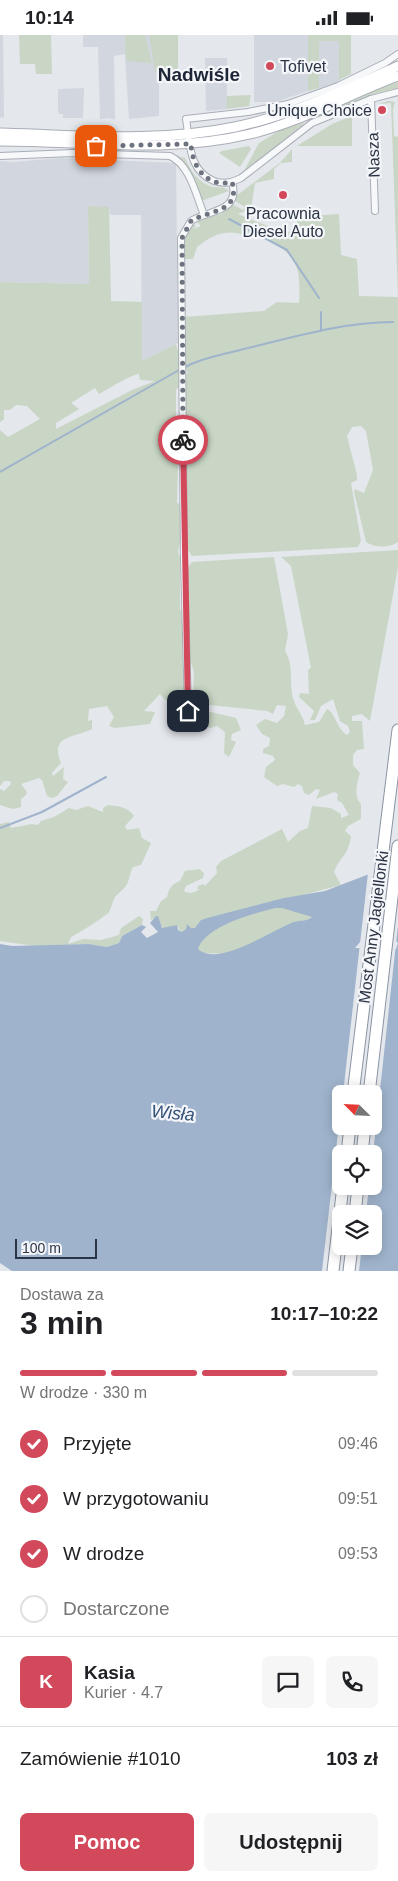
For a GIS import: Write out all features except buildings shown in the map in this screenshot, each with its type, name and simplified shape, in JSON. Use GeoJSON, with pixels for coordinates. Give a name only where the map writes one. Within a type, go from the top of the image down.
{"type":"FeatureCollection","features":[{"type":"Feature","properties":{"kind":"highway","name":"Most Anny Jagiellonki"},"geometry":{"type":"LineString","coordinates":[[355,1085],[398,730]]}},
{"type":"Feature","properties":{"kind":"highway","name":"Most Anny Jagiellonki"},"geometry":{"type":"LineString","coordinates":[[370,1085],[398,846]]}},
{"type":"Feature","properties":{"kind":"highway"},"geometry":{"type":"LineString","coordinates":[[333,1271],[342,1195]]}},
{"type":"Feature","properties":{"kind":"highway"},"geometry":{"type":"LineString","coordinates":[[349,1271],[351,1255]]}},
{"type":"Feature","properties":{"kind":"main road"},"geometry":{"type":"LineString","coordinates":[[0,133],[136,136],[190,133],[238,126],[289,112],[332,96],[398,66]]}},
{"type":"Feature","properties":{"kind":"main road"},"geometry":{"type":"LineString","coordinates":[[0,141],[132,147],[191,144],[230,139],[269,129],[398,75]]}},
{"type":"Feature","properties":{"kind":"street"},"geometry":{"type":"LineString","coordinates":[[398,53],[374,69],[300,100],[265,110],[186,119],[190,133],[193,160],[202,174],[221,183],[232,182],[241,178],[312,123],[371,99],[398,92]]}},
{"type":"Feature","properties":{"kind":"street","name":"Nasza"},"geometry":{"type":"LineString","coordinates":[[371,99],[375,211]]}},
{"type":"Feature","properties":{"kind":"street"},"geometry":{"type":"LineString","coordinates":[[190,133],[194,118]]}},
{"type":"Feature","properties":{"kind":"street"},"geometry":{"type":"LineString","coordinates":[[0,156],[72,153],[170,156],[184,166],[204,215]]}},
{"type":"Feature","properties":{"kind":"street"},"geometry":{"type":"LineString","coordinates":[[188,711],[181,246],[183,231],[191,221],[217,212],[227,205],[233,194],[232,182]]}},
{"type":"Feature","properties":{"kind":"shaded area"},"geometry":{"type":"Polygon","coordinates":[[[0,35],[3,35],[4,118],[0,117],[0,35]]]}},
{"type":"Feature","properties":{"kind":"shaded area"},"geometry":{"type":"Polygon","coordinates":[[[83,35],[159,35],[159,116],[129,119],[125,54],[114,56],[115,120],[110,118],[100,119],[98,47],[83,47],[83,35]]]}},
{"type":"Feature","properties":{"kind":"shaded area"},"geometry":{"type":"Polygon","coordinates":[[[254,35],[308,35],[308,91],[276,102],[254,102],[254,35]]]}},
{"type":"Feature","properties":{"kind":"shaded area"},"geometry":{"type":"Polygon","coordinates":[[[318,41],[339,41],[339,82],[319,88],[318,41]]]}},
{"type":"Feature","properties":{"kind":"shaded area"},"geometry":{"type":"Polygon","coordinates":[[[205,58],[227,58],[227,109],[206,111],[205,58]]]}},
{"type":"Feature","properties":{"kind":"shaded area"},"geometry":{"type":"Polygon","coordinates":[[[84,88],[83,118],[63,118],[63,114],[59,114],[58,110],[58,89],[84,88]]]}},
{"type":"Feature","properties":{"kind":"shaded area"},"geometry":{"type":"Polygon","coordinates":[[[61,158],[176,163],[178,343],[142,361],[141,215],[110,215],[109,207],[88,207],[89,284],[0,282],[0,161],[13,162],[61,158]]]}},
{"type":"Feature","properties":{"kind":"green space"},"geometry":{"type":"Polygon","coordinates":[[[19,35],[51,35],[52,74],[36,74],[35,64],[20,64],[19,35]]]}},
{"type":"Feature","properties":{"kind":"green space"},"geometry":{"type":"Polygon","coordinates":[[[125,35],[145,35],[152,63],[126,61],[125,35]]]}},
{"type":"Feature","properties":{"kind":"green space"},"geometry":{"type":"Polygon","coordinates":[[[149,35],[178,35],[178,81],[160,81],[160,72],[155,72],[149,35]]]}},
{"type":"Feature","properties":{"kind":"green space"},"geometry":{"type":"Polygon","coordinates":[[[308,35],[351,35],[351,74],[339,80],[339,41],[319,41],[319,88],[308,91],[308,35]]]}},
{"type":"Feature","properties":{"kind":"green space"},"geometry":{"type":"Polygon","coordinates":[[[398,82],[398,89],[377,93],[308,122],[306,118],[378,88],[398,82]]]}},
{"type":"Feature","properties":{"kind":"green space"},"geometry":{"type":"Polygon","coordinates":[[[251,95],[249,106],[227,109],[227,96],[251,95]]]}},
{"type":"Feature","properties":{"kind":"green space"},"geometry":{"type":"Polygon","coordinates":[[[388,101],[395,102],[393,109],[394,136],[398,137],[398,297],[391,103],[378,104],[388,101]]]}},
{"type":"Feature","properties":{"kind":"green space"},"geometry":{"type":"Polygon","coordinates":[[[352,116],[352,146],[297,146],[332,124],[352,116]]]}},
{"type":"Feature","properties":{"kind":"green space"},"geometry":{"type":"Polygon","coordinates":[[[303,123],[244,171],[259,143],[282,129],[303,123]]]}},
{"type":"Feature","properties":{"kind":"green space"},"geometry":{"type":"Polygon","coordinates":[[[249,146],[251,149],[240,167],[219,153],[222,151],[249,146]]]}},
{"type":"Feature","properties":{"kind":"green space"},"geometry":{"type":"Polygon","coordinates":[[[292,149],[292,162],[281,163],[274,169],[274,179],[255,183],[251,209],[238,214],[282,232],[297,232],[297,217],[339,214],[341,255],[357,259],[359,296],[398,297],[398,542],[382,546],[366,542],[354,492],[355,489],[364,493],[373,470],[366,431],[361,426],[352,427],[347,436],[357,475],[357,480],[351,483],[361,541],[358,547],[192,556],[188,550],[185,375],[188,373],[184,363],[184,317],[264,311],[277,302],[299,303],[298,275],[296,265],[291,257],[276,245],[251,233],[247,236],[233,233],[220,234],[197,247],[193,259],[184,259],[185,236],[193,223],[196,226],[193,229],[201,226],[196,221],[221,214],[232,204],[243,210],[245,207],[235,201],[236,196],[281,162],[292,149]]]}},
{"type":"Feature","properties":{"kind":"green space"},"geometry":{"type":"Polygon","coordinates":[[[179,157],[185,158],[193,172],[203,183],[229,191],[201,201],[189,169],[179,157]]]}},
{"type":"Feature","properties":{"kind":"green space"},"geometry":{"type":"Polygon","coordinates":[[[88,206],[109,207],[111,301],[142,302],[142,361],[176,344],[180,359],[179,388],[176,389],[176,425],[179,428],[177,503],[182,505],[181,538],[178,552],[180,557],[180,609],[184,618],[184,702],[165,700],[160,694],[144,711],[155,712],[150,724],[115,728],[109,726],[114,717],[107,706],[89,709],[88,721],[92,720],[92,729],[65,739],[58,747],[61,763],[52,773],[53,776],[64,767],[63,779],[68,782],[57,796],[52,798],[47,796],[42,780],[39,778],[21,784],[27,792],[21,799],[21,807],[13,809],[0,805],[0,789],[4,791],[11,784],[10,781],[4,781],[0,786],[0,430],[8,437],[40,419],[27,406],[16,405],[10,410],[4,410],[4,419],[0,422],[0,282],[89,284],[88,206]],[[139,374],[99,394],[95,388],[71,403],[79,409],[56,423],[56,429],[132,390],[155,381],[140,380],[139,374]]]}},
{"type":"Feature","properties":{"kind":"green space"},"geometry":{"type":"Polygon","coordinates":[[[398,550],[398,567],[370,721],[362,714],[352,716],[352,721],[362,721],[364,749],[357,750],[353,755],[353,765],[360,773],[356,793],[361,804],[361,819],[348,826],[345,831],[351,836],[350,843],[334,872],[341,885],[303,895],[324,910],[249,954],[195,953],[177,926],[164,929],[159,923],[158,916],[151,920],[150,911],[156,911],[161,901],[167,897],[171,887],[180,881],[185,871],[199,869],[204,873],[203,878],[186,886],[184,891],[188,893],[194,892],[200,889],[197,889],[198,886],[203,884],[205,886],[217,873],[216,867],[221,861],[282,829],[288,842],[300,831],[308,828],[312,806],[331,808],[341,814],[341,818],[349,815],[342,803],[337,800],[338,794],[334,792],[316,799],[320,790],[316,789],[309,795],[304,793],[302,786],[298,784],[294,787],[283,784],[277,786],[264,777],[266,767],[275,760],[273,756],[263,753],[263,749],[269,746],[270,738],[262,734],[256,725],[265,719],[277,723],[284,716],[286,706],[277,705],[273,714],[267,711],[200,704],[193,699],[194,672],[190,660],[187,569],[192,562],[274,557],[288,634],[285,651],[290,663],[291,688],[295,704],[305,725],[319,722],[327,709],[347,735],[350,732],[348,726],[340,721],[333,699],[321,706],[315,720],[310,720],[314,711],[299,697],[300,693],[309,694],[308,670],[311,668],[291,566],[281,557],[398,550]]]}},
{"type":"Feature","properties":{"kind":"green space"},"geometry":{"type":"Polygon","coordinates":[[[211,712],[236,718],[241,730],[232,734],[231,740],[236,742],[229,757],[224,753],[225,732],[217,726],[210,728],[193,720],[193,713],[211,712]]]}},
{"type":"Feature","properties":{"kind":"green space"},"geometry":{"type":"Polygon","coordinates":[[[108,805],[123,807],[132,813],[134,816],[125,826],[127,830],[139,828],[142,838],[151,843],[141,865],[133,867],[127,884],[115,897],[109,912],[71,937],[68,944],[83,939],[101,940],[119,935],[121,928],[139,916],[143,919],[142,925],[122,936],[119,943],[107,947],[89,944],[35,946],[0,941],[0,824],[9,822],[11,828],[32,824],[38,825],[41,821],[54,817],[69,808],[76,810],[88,806],[103,812],[103,808],[108,805]]]}},
{"type":"Feature","properties":{"kind":"water","name":"Wisła"},"geometry":{"type":"Polygon","coordinates":[[[398,863],[365,936],[355,948],[396,949],[398,943],[398,1271],[12,1271],[0,1263],[0,944],[12,946],[89,944],[107,947],[119,943],[122,936],[142,925],[146,927],[141,932],[147,938],[158,932],[150,923],[156,916],[158,916],[162,928],[177,925],[178,930],[182,932],[186,929],[187,924],[191,928],[195,928],[201,920],[284,898],[325,891],[398,863]],[[276,908],[243,917],[220,927],[202,941],[198,949],[207,954],[232,951],[284,926],[312,917],[276,908]]]}},
{"type":"Feature","properties":{"kind":"water"},"geometry":{"type":"Polygon","coordinates":[[[398,927],[398,943],[389,935],[398,927]]]}},
{"type":"Feature","properties":{"kind":"pier"},"geometry":{"type":"Polygon","coordinates":[[[398,861],[398,891],[361,944],[394,946],[395,944],[387,936],[387,933],[398,925],[381,1085],[344,1085],[368,873],[398,861]]]}},
{"type":"Feature","properties":{"kind":"pier"},"geometry":{"type":"Polygon","coordinates":[[[338,1135],[375,1135],[374,1145],[337,1145],[338,1135]]]}},
{"type":"Feature","properties":{"kind":"pier"},"geometry":{"type":"Polygon","coordinates":[[[332,1185],[332,1195],[368,1195],[367,1205],[332,1205],[332,1255],[361,1255],[359,1271],[322,1271],[332,1185]]]}},
{"type":"Feature","properties":{"kind":"waterway"},"geometry":{"type":"LineString","coordinates":[[229,219],[287,250],[319,298]]}},
{"type":"Feature","properties":{"kind":"waterway"},"geometry":{"type":"LineString","coordinates":[[321,312],[321,331]]}},
{"type":"Feature","properties":{"kind":"waterway"},"geometry":{"type":"LineString","coordinates":[[185,367],[212,357],[316,331],[393,322]]}},
{"type":"Feature","properties":{"kind":"waterway"},"geometry":{"type":"LineString","coordinates":[[0,472],[179,370]]}},
{"type":"Feature","properties":{"kind":"waterway"},"geometry":{"type":"LineString","coordinates":[[0,828],[42,812],[106,777]]}},
{"type":"Feature","properties":{"kind":"way so far"},"geometry":{"type":"LineString","coordinates":[[96,146],[132,147],[191,144],[195,166],[202,174],[211,180],[221,183],[232,182],[233,194],[227,205],[217,212],[196,217],[183,231],[181,246],[183,440]]}},
{"type":"Feature","properties":{"kind":"place","name":"Tofivet"},"geometry":{"type":"Point","coordinates":[270,66]}},
{"type":"Feature","properties":{"kind":"place","name":"Unique Choice"},"geometry":{"type":"Point","coordinates":[382,110]}},
{"type":"Feature","properties":{"kind":"place","name":"Pracownia Diesel Auto"},"geometry":{"type":"Point","coordinates":[283,195]}},
{"type":"Feature","properties":{"kind":"district","name":"Nadwiśle"},"geometry":{"type":"Point","coordinates":[199,74]}},
{"type":"Feature","properties":{"kind":"route"},"geometry":{"type":"LineString","coordinates":[[183,440],[188,711]]}}]}
